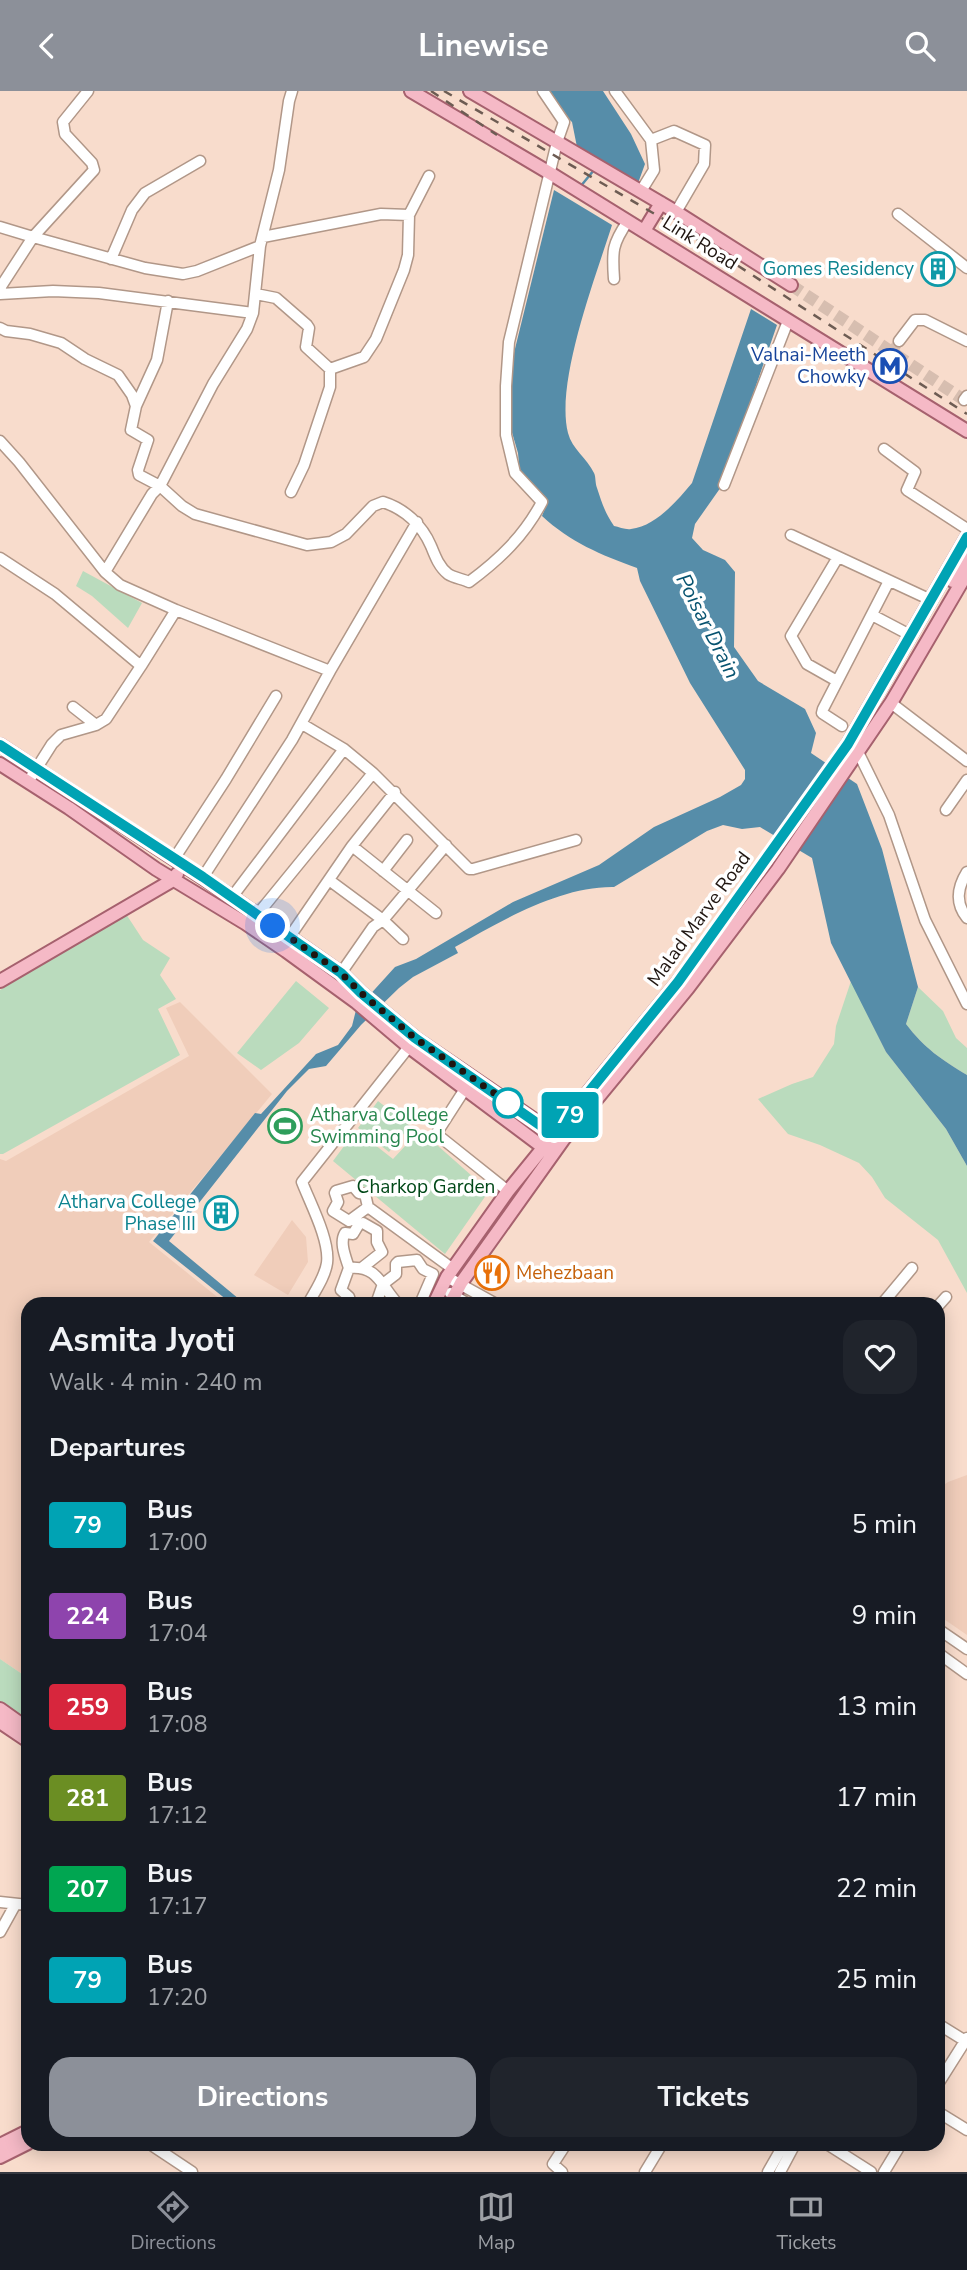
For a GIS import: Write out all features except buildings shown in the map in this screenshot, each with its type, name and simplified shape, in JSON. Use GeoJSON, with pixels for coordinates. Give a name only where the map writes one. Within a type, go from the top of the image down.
{"type":"FeatureCollection","features":[{"type":"Feature","properties":{"kind":"main road","name":"Link Road"},"geometry":{"type":"LineString","coordinates":[[411,91],[552,174],[967,431]]}},
{"type":"Feature","properties":{"kind":"main road","name":"Link Road"},"geometry":{"type":"LineString","coordinates":[[470,91],[661,202],[791,285]]}},
{"type":"Feature","properties":{"kind":"main road"},"geometry":{"type":"LineString","coordinates":[[644,231],[661,202]]}},
{"type":"Feature","properties":{"kind":"main road","name":"Malad Marve Road"},"geometry":{"type":"LineString","coordinates":[[455,1294],[548,1151],[678,982],[839,756],[967,537]]}},
{"type":"Feature","properties":{"kind":"main road"},"geometry":{"type":"LineString","coordinates":[[854,733],[872,717],[967,557]]}},
{"type":"Feature","properties":{"kind":"main road","name":"Malad Marve Road"},"geometry":{"type":"LineString","coordinates":[[558,1137],[688,988],[778,869],[891,703],[967,573]]}},
{"type":"Feature","properties":{"kind":"main road"},"geometry":{"type":"LineString","coordinates":[[0,745],[232,897],[257,915],[285,943]]}},
{"type":"Feature","properties":{"kind":"main road"},"geometry":{"type":"LineString","coordinates":[[0,764],[169,877],[285,943],[313,963],[356,1002],[412,1043],[558,1137]]}},
{"type":"Feature","properties":{"kind":"main road"},"geometry":{"type":"LineString","coordinates":[[0,972],[65,938],[169,877],[178,862]]}},
{"type":"Feature","properties":{"kind":"main road"},"geometry":{"type":"LineString","coordinates":[[0,981],[65,938]]}},
{"type":"Feature","properties":{"kind":"main road"},"geometry":{"type":"LineString","coordinates":[[313,963],[341,973],[412,1043],[465,1090],[548,1151]]}},
{"type":"Feature","properties":{"kind":"main road","name":"Malad Marve Road"},"geometry":{"type":"LineString","coordinates":[[437,1297],[450,1273],[508,1191],[548,1151]]}},
{"type":"Feature","properties":{"kind":"main road"},"geometry":{"type":"LineString","coordinates":[[2,1717],[21,1730]]}},
{"type":"Feature","properties":{"kind":"main road"},"geometry":{"type":"LineString","coordinates":[[0,2145],[21,2134]]}},
{"type":"Feature","properties":{"kind":"main road"},"geometry":{"type":"LineString","coordinates":[[0,2157],[21,2146]]}},
{"type":"Feature","properties":{"kind":"street"},"geometry":{"type":"LineString","coordinates":[[0,288],[33,237],[94,170],[92,163],[65,134],[63,128],[63,122],[88,91]]}},
{"type":"Feature","properties":{"kind":"street"},"geometry":{"type":"LineString","coordinates":[[105,572],[152,494],[160,486],[213,384],[247,329],[253,313],[261,241],[279,170],[292,91]]}},
{"type":"Feature","properties":{"kind":"street"},"geometry":{"type":"LineString","coordinates":[[168,301],[157,360],[136,406],[131,430],[148,440],[138,470],[139,475],[160,486],[195,514],[307,545],[331,542],[346,534],[373,506],[383,502],[417,522],[436,559],[449,574],[469,582],[495,563],[529,526],[542,502],[515,473],[506,435],[506,386],[509,342],[552,174],[563,145],[564,122],[542,91]]}},
{"type":"Feature","properties":{"kind":"street"},"geometry":{"type":"LineString","coordinates":[[615,91],[651,140],[653,170],[638,189]]}},
{"type":"Feature","properties":{"kind":"street"},"geometry":{"type":"LineString","coordinates":[[651,140],[674,131],[705,145],[704,164],[676,212]]}},
{"type":"Feature","properties":{"kind":"street"},"geometry":{"type":"LineString","coordinates":[[111,259],[132,210],[145,193],[200,161]]}},
{"type":"Feature","properties":{"kind":"street"},"geometry":{"type":"LineString","coordinates":[[330,369],[365,357],[376,339],[408,255],[410,215],[429,176]]}},
{"type":"Feature","properties":{"kind":"street"},"geometry":{"type":"LineString","coordinates":[[0,227],[145,268],[183,274],[197,271],[261,241],[381,213],[410,215]]}},
{"type":"Feature","properties":{"kind":"street"},"geometry":{"type":"LineString","coordinates":[[898,214],[967,268]]}},
{"type":"Feature","properties":{"kind":"street"},"geometry":{"type":"LineString","coordinates":[[614,279],[615,240],[624,219]]}},
{"type":"Feature","properties":{"kind":"street"},"geometry":{"type":"LineString","coordinates":[[0,294],[76,292],[253,313]]}},
{"type":"Feature","properties":{"kind":"street"},"geometry":{"type":"LineString","coordinates":[[256,294],[276,298],[307,325],[309,328],[306,347],[330,369],[330,387],[304,465],[291,492]]}},
{"type":"Feature","properties":{"kind":"street"},"geometry":{"type":"LineString","coordinates":[[899,341],[915,320],[925,320],[967,341]]}},
{"type":"Feature","properties":{"kind":"street"},"geometry":{"type":"LineString","coordinates":[[724,485],[788,321]]}},
{"type":"Feature","properties":{"kind":"street"},"geometry":{"type":"LineString","coordinates":[[0,328],[61,343],[85,359],[107,368],[118,375],[126,385],[136,406]]}},
{"type":"Feature","properties":{"kind":"street"},"geometry":{"type":"LineString","coordinates":[[0,441],[19,461],[105,572],[120,585],[330,671]]}},
{"type":"Feature","properties":{"kind":"street"},"geometry":{"type":"LineString","coordinates":[[884,449],[915,472],[907,490],[967,529]]}},
{"type":"Feature","properties":{"kind":"street"},"geometry":{"type":"LineString","coordinates":[[203,877],[302,724],[306,711],[417,522]]}},
{"type":"Feature","properties":{"kind":"street"},"geometry":{"type":"LineString","coordinates":[[791,535],[931,600]]}},
{"type":"Feature","properties":{"kind":"street"},"geometry":{"type":"LineString","coordinates":[[837,681],[807,664],[791,636],[838,557]]}},
{"type":"Feature","properties":{"kind":"street"},"geometry":{"type":"LineString","coordinates":[[2,565],[55,594],[141,666]]}},
{"type":"Feature","properties":{"kind":"street"},"geometry":{"type":"LineString","coordinates":[[842,726],[822,713],[889,581]]}},
{"type":"Feature","properties":{"kind":"street"},"geometry":{"type":"LineString","coordinates":[[28,782],[51,744],[61,735],[106,719],[176,610]]}},
{"type":"Feature","properties":{"kind":"street"},"geometry":{"type":"LineString","coordinates":[[872,615],[910,635]]}},
{"type":"Feature","properties":{"kind":"street"},"geometry":{"type":"LineString","coordinates":[[178,862],[276,696]]}},
{"type":"Feature","properties":{"kind":"street"},"geometry":{"type":"LineString","coordinates":[[891,703],[967,761]]}},
{"type":"Feature","properties":{"kind":"street"},"geometry":{"type":"LineString","coordinates":[[76,707],[98,724]]}},
{"type":"Feature","properties":{"kind":"street"},"geometry":{"type":"LineString","coordinates":[[302,724],[344,749],[373,773],[469,869],[576,840]]}},
{"type":"Feature","properties":{"kind":"street"},"geometry":{"type":"LineString","coordinates":[[232,897],[344,749]]}},
{"type":"Feature","properties":{"kind":"street"},"geometry":{"type":"LineString","coordinates":[[855,758],[889,815],[925,920],[967,1004]]}},
{"type":"Feature","properties":{"kind":"street"},"geometry":{"type":"LineString","coordinates":[[257,915],[373,773]]}},
{"type":"Feature","properties":{"kind":"street"},"geometry":{"type":"LineString","coordinates":[[946,810],[967,780]]}},
{"type":"Feature","properties":{"kind":"street"},"geometry":{"type":"LineString","coordinates":[[285,943],[352,846],[395,793]]}},
{"type":"Feature","properties":{"kind":"street"},"geometry":{"type":"LineString","coordinates":[[383,871],[407,840]]}},
{"type":"Feature","properties":{"kind":"street"},"geometry":{"type":"LineString","coordinates":[[341,973],[373,927],[383,920],[409,891],[446,845]]}},
{"type":"Feature","properties":{"kind":"street"},"geometry":{"type":"LineString","coordinates":[[352,846],[436,912]]}},
{"type":"Feature","properties":{"kind":"street"},"geometry":{"type":"LineString","coordinates":[[967,872],[960,884],[958,895],[961,909],[967,918]]}},
{"type":"Feature","properties":{"kind":"street"},"geometry":{"type":"LineString","coordinates":[[329,880],[383,920],[403,939]]}},
{"type":"Feature","properties":{"kind":"street"},"geometry":{"type":"LineString","coordinates":[[312,1297],[325,1273],[328,1260],[323,1236],[302,1182],[412,1043]]}},
{"type":"Feature","properties":{"kind":"street"},"geometry":{"type":"LineString","coordinates":[[465,1090],[439,1131],[439,1136],[508,1191]]}},
{"type":"Feature","properties":{"kind":"street"},"geometry":{"type":"LineString","coordinates":[[366,1225],[372,1211],[441,1259],[450,1273],[455,1294]]}},
{"type":"Feature","properties":{"kind":"street"},"geometry":{"type":"LineString","coordinates":[[349,1268],[363,1266],[382,1252],[377,1242],[377,1231],[359,1224],[353,1234],[345,1233],[342,1237],[349,1268],[341,1290],[349,1297]]}},
{"type":"Feature","properties":{"kind":"street"},"geometry":{"type":"LineString","coordinates":[[423,1297],[441,1259]]}},
{"type":"Feature","properties":{"kind":"street"},"geometry":{"type":"LineString","coordinates":[[379,1297],[383,1285],[396,1276],[398,1262],[417,1260],[422,1269],[433,1274]]}},
{"type":"Feature","properties":{"kind":"street"},"geometry":{"type":"LineString","coordinates":[[363,1266],[376,1275],[392,1297]]}},
{"type":"Feature","properties":{"kind":"street"},"geometry":{"type":"LineString","coordinates":[[888,1297],[912,1268]]}},
{"type":"Feature","properties":{"kind":"street"},"geometry":{"type":"LineString","coordinates":[[441,1289],[455,1294]]}},
{"type":"Feature","properties":{"kind":"street"},"geometry":{"type":"LineString","coordinates":[[945,1634],[967,1649]]}},
{"type":"Feature","properties":{"kind":"street"},"geometry":{"type":"LineString","coordinates":[[945,1658],[967,1674]]}},
{"type":"Feature","properties":{"kind":"street"},"geometry":{"type":"LineString","coordinates":[[0,1902],[21,1905]]}},
{"type":"Feature","properties":{"kind":"street"},"geometry":{"type":"LineString","coordinates":[[0,1932],[15,1905]]}},
{"type":"Feature","properties":{"kind":"street"},"geometry":{"type":"LineString","coordinates":[[945,2028],[966,2040],[945,2073]]}},
{"type":"Feature","properties":{"kind":"street"},"geometry":{"type":"LineString","coordinates":[[945,2116],[967,2130]]}},
{"type":"Feature","properties":{"kind":"street"},"geometry":{"type":"LineString","coordinates":[[160,2151],[192,2172]]}},
{"type":"Feature","properties":{"kind":"street"},"geometry":{"type":"LineString","coordinates":[[561,2151],[553,2164],[562,2172]]}},
{"type":"Feature","properties":{"kind":"street"},"geometry":{"type":"LineString","coordinates":[[645,2172],[658,2151]]}},
{"type":"Feature","properties":{"kind":"street"},"geometry":{"type":"LineString","coordinates":[[768,2172],[780,2151]]}},
{"type":"Feature","properties":{"kind":"street"},"geometry":{"type":"LineString","coordinates":[[780,2172],[791,2151]]}},
{"type":"Feature","properties":{"kind":"street"},"geometry":{"type":"LineString","coordinates":[[838,2151],[871,2172]]}},
{"type":"Feature","properties":{"kind":"street"},"geometry":{"type":"LineString","coordinates":[[884,2172],[897,2151]]}},
{"type":"Feature","properties":{"kind":"shaded area"},"geometry":{"type":"Polygon","coordinates":[[[180,1002],[272,1094],[149,1242],[217,1297],[21,1297],[21,1673],[0,1659],[0,1159],[6,1161],[189,1056],[166,1008],[180,1002]]]}},
{"type":"Feature","properties":{"kind":"shaded area"},"geometry":{"type":"Polygon","coordinates":[[[292,1220],[306,1237],[308,1262],[288,1295],[254,1275],[292,1220]]]}},
{"type":"Feature","properties":{"kind":"shaded area"},"geometry":{"type":"Polygon","coordinates":[[[967,1475],[967,1635],[945,1620],[945,1484],[967,1475]]]}},
{"type":"Feature","properties":{"kind":"green space"},"geometry":{"type":"Polygon","coordinates":[[[83,571],[142,603],[128,628],[92,596],[76,586],[83,571]]]}},
{"type":"Feature","properties":{"kind":"green space"},"geometry":{"type":"Polygon","coordinates":[[[126,914],[143,940],[170,958],[160,975],[176,999],[158,1009],[180,1055],[0,1154],[0,990],[126,914]]]}},
{"type":"Feature","properties":{"kind":"green space"},"geometry":{"type":"Polygon","coordinates":[[[296,981],[329,1008],[299,1043],[261,1070],[237,1053],[296,981]]]}},
{"type":"Feature","properties":{"kind":"green space"},"geometry":{"type":"Polygon","coordinates":[[[851,981],[886,1052],[946,1129],[967,1166],[967,1293],[938,1240],[885,1198],[859,1163],[788,1134],[758,1099],[813,1077],[834,1044],[836,1026],[851,981]]]}},
{"type":"Feature","properties":{"kind":"green space"},"geometry":{"type":"Polygon","coordinates":[[[918,987],[943,1011],[956,1038],[967,1048],[967,1075],[934,1053],[906,1024],[918,987]]]}},
{"type":"Feature","properties":{"kind":"green space"},"geometry":{"type":"Polygon","coordinates":[[[378,1101],[410,1126],[389,1152],[358,1128],[378,1101]]]}},
{"type":"Feature","properties":{"kind":"green space","name":"Charkop Garden"},"geometry":{"type":"Polygon","coordinates":[[[356,1130],[393,1159],[420,1130],[489,1191],[445,1254],[333,1161],[356,1130]]]}},
{"type":"Feature","properties":{"kind":"green space"},"geometry":{"type":"Polygon","coordinates":[[[0,1659],[21,1673],[21,1717],[0,1702],[0,1659]]]}},
{"type":"Feature","properties":{"kind":"water"},"geometry":{"type":"Polygon","coordinates":[[[539,91],[603,91],[631,134],[645,164],[637,186],[577,147],[572,122],[539,91]]]}},
{"type":"Feature","properties":{"kind":"water"},"geometry":{"type":"Polygon","coordinates":[[[554,190],[612,225],[579,329],[567,386],[566,412],[570,439],[594,473],[608,517],[614,526],[629,529],[640,527],[657,518],[692,483],[751,309],[777,325],[721,487],[695,524],[692,538],[703,550],[725,560],[735,572],[734,647],[758,681],[805,709],[816,733],[811,753],[857,784],[882,849],[918,987],[906,1024],[934,1053],[967,1075],[967,1166],[946,1129],[886,1052],[831,943],[812,858],[760,827],[742,829],[723,825],[707,831],[614,887],[573,892],[552,899],[511,916],[455,947],[458,953],[413,977],[399,988],[361,1025],[326,1066],[309,1069],[287,1091],[169,1241],[237,1297],[223,1297],[153,1241],[255,1113],[261,1114],[316,1054],[338,1045],[352,1026],[356,1010],[395,967],[416,959],[513,902],[599,865],[654,827],[720,797],[741,785],[745,779],[745,770],[690,683],[640,581],[637,568],[586,547],[542,516],[547,503],[542,494],[534,495],[520,475],[518,453],[511,429],[513,357],[554,190]]]}},
{"type":"Feature","properties":{"kind":"waterway","name":"Poisar Drain"},"geometry":{"type":"LineString","coordinates":[[580,187],[594,170]]}},
{"type":"Feature","properties":{"kind":"tunnel"},"geometry":{"type":"LineString","coordinates":[[791,285],[967,402]]}},
{"type":"Feature","properties":{"kind":"tunnel"},"geometry":{"type":"LineString","coordinates":[[892,352],[899,341]]}},
{"type":"Feature","properties":{"kind":"railway"},"geometry":{"type":"LineString","coordinates":[[431,91],[497,135]]}},
{"type":"Feature","properties":{"kind":"railway"},"geometry":{"type":"LineString","coordinates":[[444,91],[689,234],[967,414]]}},
{"type":"Feature","properties":{"kind":"bus line","name":"79"},"geometry":{"type":"LineString","coordinates":[[0,745],[203,877],[341,973],[415,1038],[554,1135],[678,982],[848,744],[967,537]]}},
{"type":"Feature","properties":{"kind":"place","name":"Gomes Residency"},"geometry":{"type":"Point","coordinates":[938,269]}},
{"type":"Feature","properties":{"kind":"place","name":"Valnai-Meeth Chowky"},"geometry":{"type":"Point","coordinates":[890,366]}},
{"type":"Feature","properties":{"kind":"place","name":"Atharva College Swimming Pool"},"geometry":{"type":"Point","coordinates":[285,1126]}},
{"type":"Feature","properties":{"kind":"place","name":"Atharva College Phase III"},"geometry":{"type":"Point","coordinates":[221,1213]}},
{"type":"Feature","properties":{"kind":"place","name":"Mehezbaan"},"geometry":{"type":"Point","coordinates":[492,1273]}},
{"type":"Feature","properties":{"kind":"route"},"geometry":{"type":"LineString","coordinates":[[273,926],[341,973],[415,1038],[514,1107],[508,1103]]}}]}
